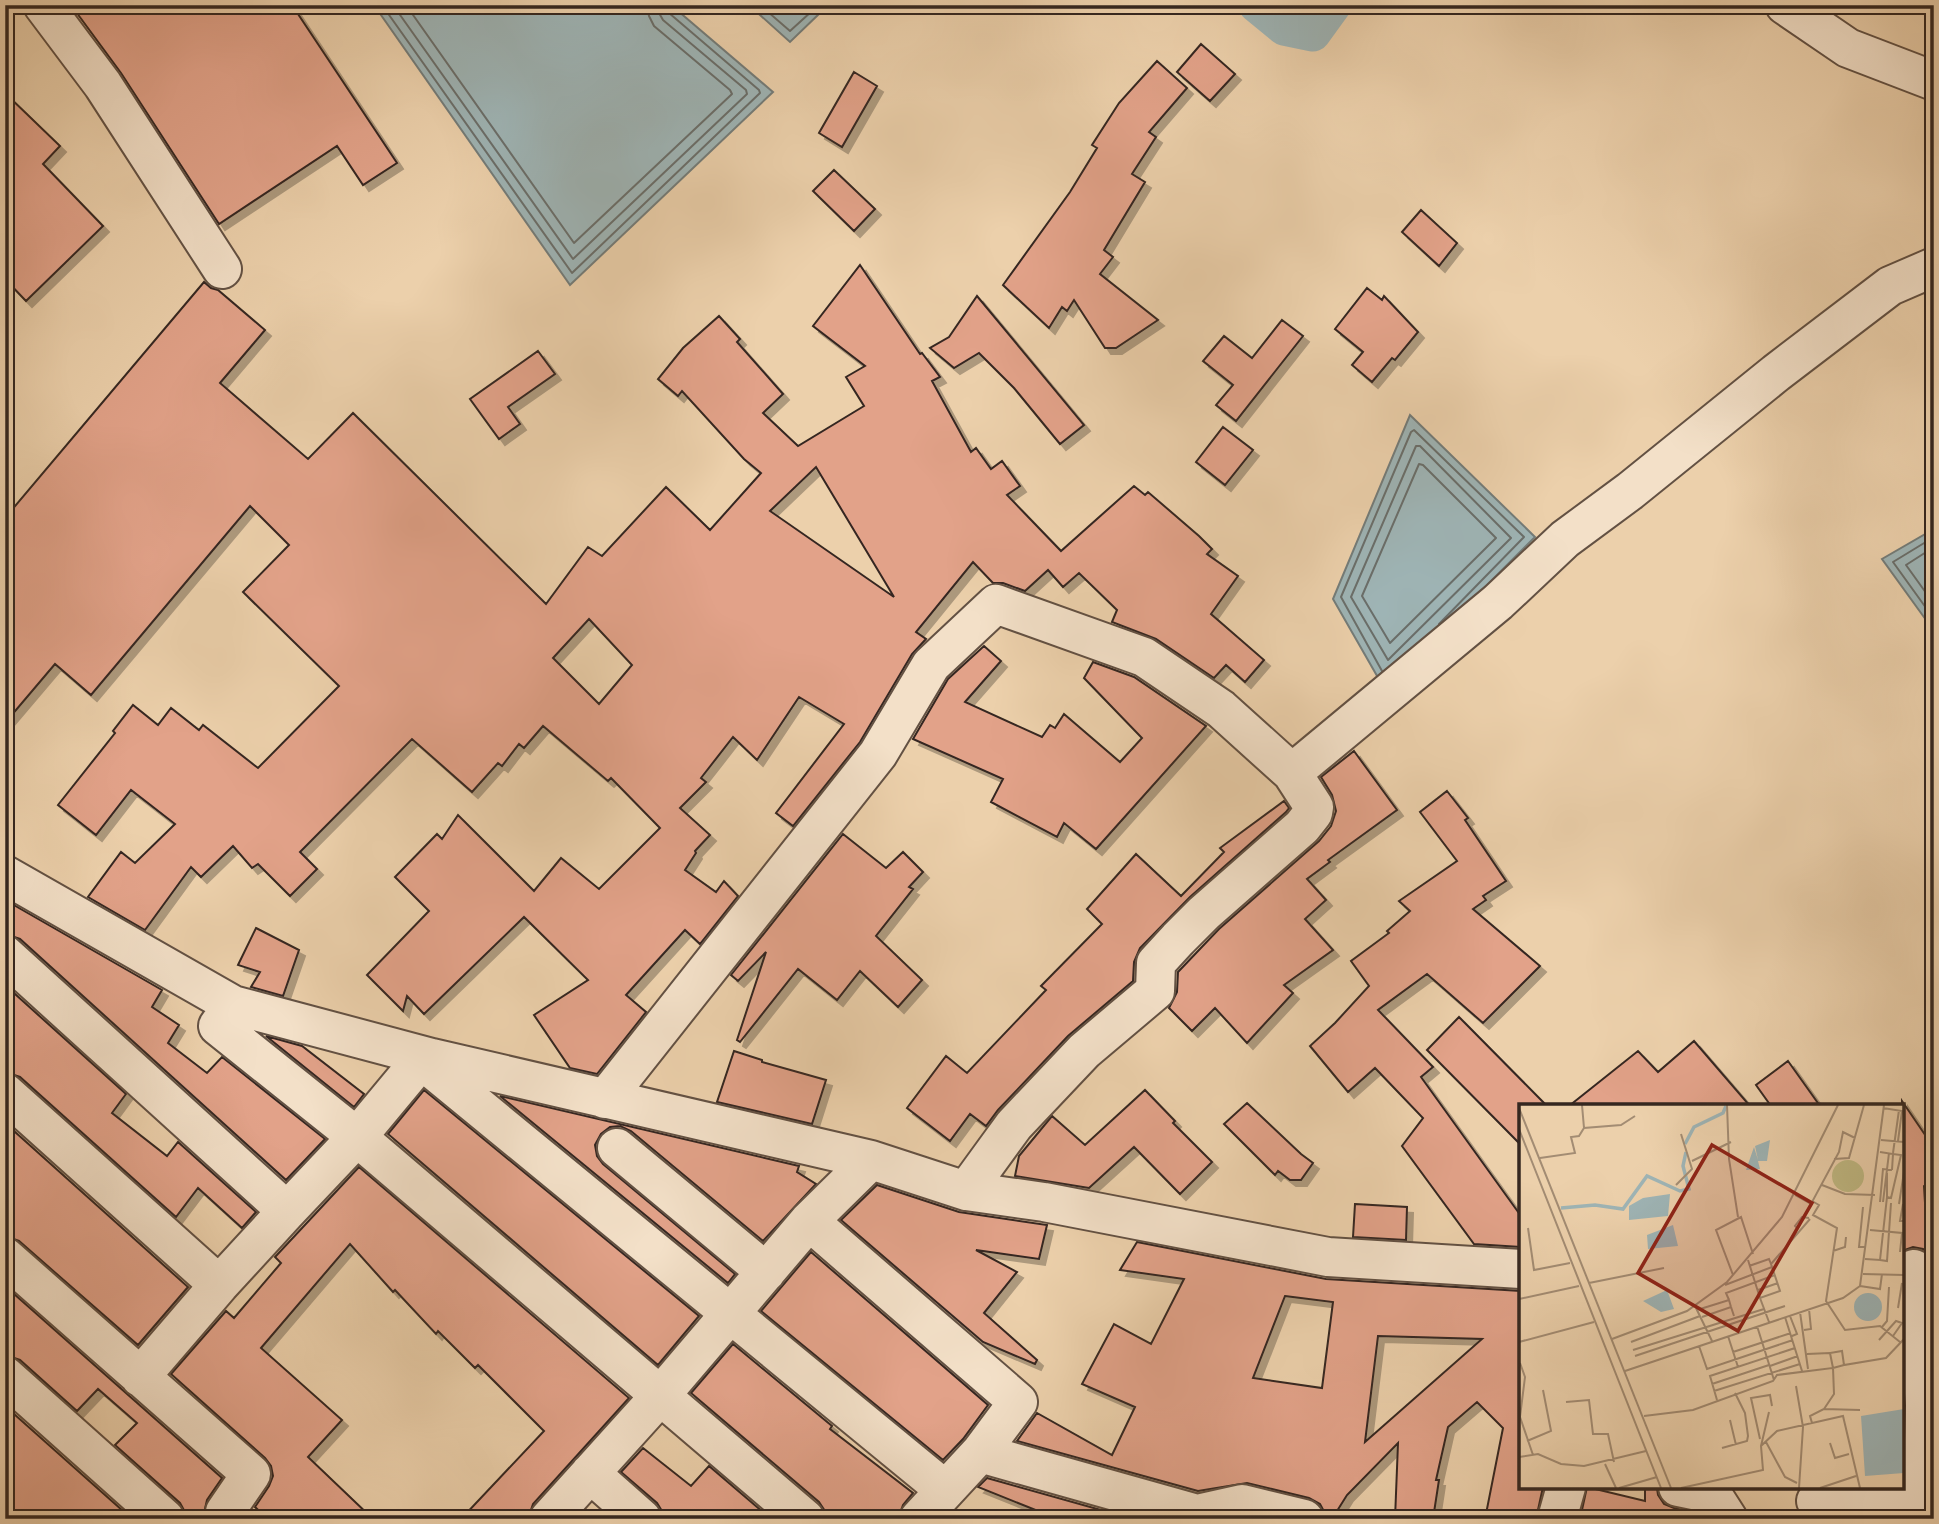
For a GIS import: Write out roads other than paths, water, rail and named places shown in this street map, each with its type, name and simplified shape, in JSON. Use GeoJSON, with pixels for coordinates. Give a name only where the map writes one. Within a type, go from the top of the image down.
{"type":"FeatureCollection","features":[{"type":"Feature","properties":{"kind":"street"},"geometry":{"type":"LineString","coordinates":[[43,5],[103,85],[222,269]]}},
{"type":"Feature","properties":{"kind":"street"},"geometry":{"type":"LineString","coordinates":[[1785,5],[1848,48],[1934,81]]}},
{"type":"Feature","properties":{"kind":"street"},"geometry":{"type":"LineString","coordinates":[[1292,773],[1498,602],[1565,539],[1890,286],[1934,267]]}},
{"type":"Feature","properties":{"kind":"street"},"geometry":{"type":"LineString","coordinates":[[605,1099],[878,754],[931,665],[996,604],[1144,657],[1221,709],[1292,773],[1314,807],[1313,813],[1302,827],[1204,913],[1156,963],[1155,991],[1084,1051],[1014,1125],[966,1191]]}},
{"type":"Feature","properties":{"kind":"street"},"geometry":{"type":"LineString","coordinates":[[5,875],[233,1005],[426,1059],[872,1160],[966,1191],[1044,1202],[1328,1257],[1519,1269]]}},
{"type":"Feature","properties":{"kind":"street"},"geometry":{"type":"LineString","coordinates":[[5,955],[287,1211]]}},
{"type":"Feature","properties":{"kind":"street"},"geometry":{"type":"LineString","coordinates":[[233,1005],[218,1026],[357,1137],[805,1519]]}},
{"type":"Feature","properties":{"kind":"street"},"geometry":{"type":"LineString","coordinates":[[140,1377],[219,1284],[426,1059]]}},
{"type":"Feature","properties":{"kind":"street"},"geometry":{"type":"LineString","coordinates":[[426,1059],[944,1489]]}},
{"type":"Feature","properties":{"kind":"street"},"geometry":{"type":"LineString","coordinates":[[5,1094],[219,1284]]}},
{"type":"Feature","properties":{"kind":"street"},"geometry":{"type":"LineString","coordinates":[[617,1149],[766,1272]]}},
{"type":"Feature","properties":{"kind":"street"},"geometry":{"type":"LineString","coordinates":[[549,1519],[660,1396],[809,1221],[872,1160]]}},
{"type":"Feature","properties":{"kind":"street"},"geometry":{"type":"LineString","coordinates":[[809,1221],[1018,1402],[980,1453],[919,1519]]}},
{"type":"Feature","properties":{"kind":"street"},"geometry":{"type":"LineString","coordinates":[[5,1257],[251,1474],[225,1512],[233,1519]]}},
{"type":"Feature","properties":{"kind":"street"},"geometry":{"type":"LineString","coordinates":[[1816,1501],[1928,1511],[1917,1269]]}},
{"type":"Feature","properties":{"kind":"street"},"geometry":{"type":"LineString","coordinates":[[5,1376],[165,1519]]}},
{"type":"Feature","properties":{"kind":"street"},"geometry":{"type":"LineString","coordinates":[[980,1453],[1197,1514],[1242,1504],[1304,1519]]}},
{"type":"Feature","properties":{"kind":"street"},"geometry":{"type":"LineString","coordinates":[[590,1473],[642,1519]]}},
{"type":"Feature","properties":{"kind":"street"},"geometry":{"type":"LineString","coordinates":[[1557,1519],[1565,1489]]}},
{"type":"Feature","properties":{"kind":"street"},"geometry":{"type":"LineString","coordinates":[[1688,1489],[1712,1494],[1728,1519]]}},
{"type":"Feature","properties":{"kind":"water"},"geometry":{"type":"Polygon","coordinates":[[[374,5],[671,5],[773,92],[570,285],[374,5]]]}},
{"type":"Feature","properties":{"kind":"water"},"geometry":{"type":"Polygon","coordinates":[[[749,5],[818,5],[822,11],[790,42],[749,5]]]}},
{"type":"Feature","properties":{"kind":"water"},"geometry":{"type":"Polygon","coordinates":[[[1410,415],[1535,537],[1384,688],[1333,599],[1410,415]]]}},
{"type":"Feature","properties":{"kind":"water"},"geometry":{"type":"Polygon","coordinates":[[[1934,529],[1934,631],[1882,559],[1934,529]]]}},
{"type":"Feature","properties":{"kind":"waterway"},"geometry":{"type":"LineString","coordinates":[[1256,5],[1284,28],[1313,34],[1334,5]]}}]}
